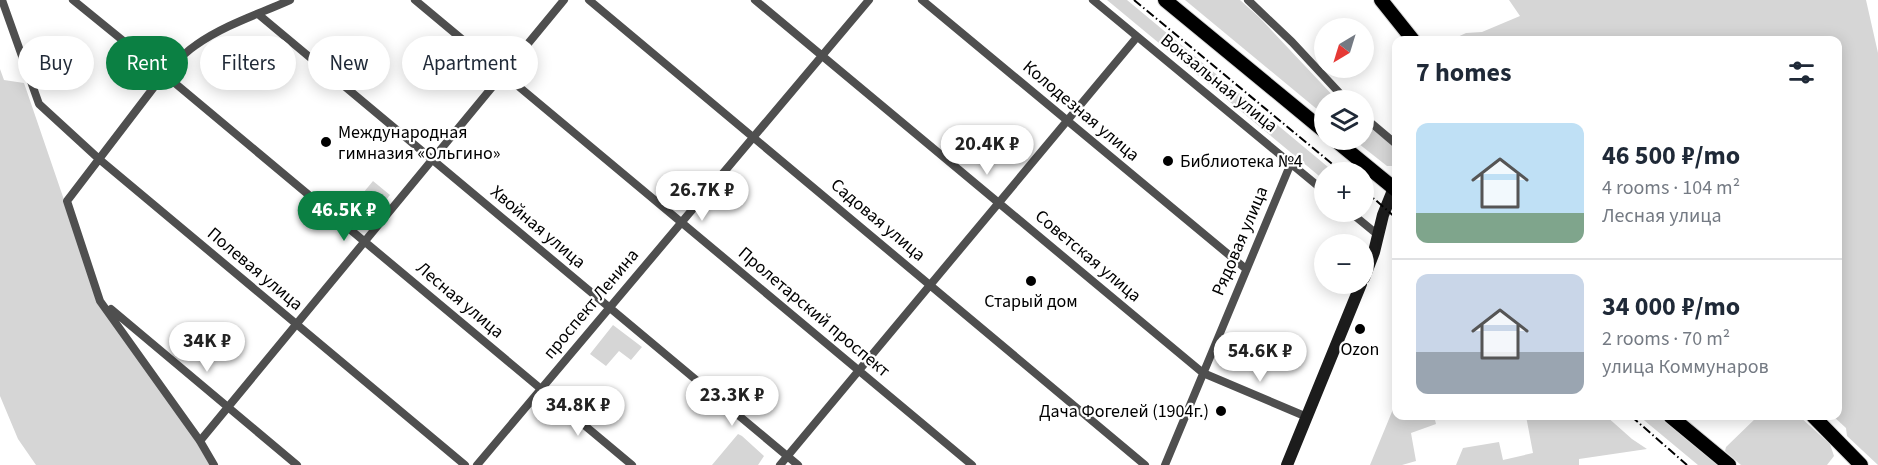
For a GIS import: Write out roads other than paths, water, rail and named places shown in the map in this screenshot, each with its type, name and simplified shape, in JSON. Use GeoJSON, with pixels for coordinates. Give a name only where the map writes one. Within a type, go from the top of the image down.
{"type":"FeatureCollection","features":[{"type":"Feature","properties":{"kind":"main road"},"geometry":{"type":"LineString","coordinates":[[1165,0],[1314,123]]}},
{"type":"Feature","properties":{"kind":"main road"},"geometry":{"type":"LineString","coordinates":[[1380,0],[1410,36]]}},
{"type":"Feature","properties":{"kind":"main road"},"geometry":{"type":"LineString","coordinates":[[1348,150],[1392,184]]}},
{"type":"Feature","properties":{"kind":"main road"},"geometry":{"type":"LineString","coordinates":[[1374,252],[1383,215],[1392,196]]}},
{"type":"Feature","properties":{"kind":"main road"},"geometry":{"type":"LineString","coordinates":[[1287,465],[1357,294]]}},
{"type":"Feature","properties":{"kind":"main road"},"geometry":{"type":"LineString","coordinates":[[1675,420],[1729,465]]}},
{"type":"Feature","properties":{"kind":"main road"},"geometry":{"type":"LineString","coordinates":[[1817,420],[1861,465]]}},
{"type":"Feature","properties":{"kind":"street","name":"Полевая улица"},"geometry":{"type":"LineString","coordinates":[[2,0],[39,105],[99,159],[465,465]]}},
{"type":"Feature","properties":{"kind":"street","name":"Лесная улица"},"geometry":{"type":"LineString","coordinates":[[73,0],[117,36]]}},
{"type":"Feature","properties":{"kind":"street"},"geometry":{"type":"LineString","coordinates":[[188,52],[225,28],[290,0]]}},
{"type":"Feature","properties":{"kind":"street","name":"Пролетарский проспект"},"geometry":{"type":"LineString","coordinates":[[415,0],[458,36]]}},
{"type":"Feature","properties":{"kind":"street"},"geometry":{"type":"LineString","coordinates":[[534,36],[564,0]]}},
{"type":"Feature","properties":{"kind":"street","name":"Садовая улица"},"geometry":{"type":"LineString","coordinates":[[589,0],[1145,465]]}},
{"type":"Feature","properties":{"kind":"street","name":"Советская улица"},"geometry":{"type":"LineString","coordinates":[[755,0],[1203,373],[1306,417]]}},
{"type":"Feature","properties":{"kind":"street","name":"проспект Ленина"},"geometry":{"type":"LineString","coordinates":[[477,465],[869,0]]}},
{"type":"Feature","properties":{"kind":"street","name":"Колодезная улица"},"geometry":{"type":"LineString","coordinates":[[922,0],[1246,269]]}},
{"type":"Feature","properties":{"kind":"street","name":"Вокзальная улица"},"geometry":{"type":"LineString","coordinates":[[1093,0],[1314,183]]}},
{"type":"Feature","properties":{"kind":"street"},"geometry":{"type":"LineString","coordinates":[[1248,0],[1292,42],[1337,90]]}},
{"type":"Feature","properties":{"kind":"street","name":"Хвойная улица"},"geometry":{"type":"LineString","coordinates":[[258,14],[798,465]]}},
{"type":"Feature","properties":{"kind":"street"},"geometry":{"type":"LineString","coordinates":[[780,465],[1137,37]]}},
{"type":"Feature","properties":{"kind":"street"},"geometry":{"type":"LineString","coordinates":[[152,90],[66,201],[100,301],[200,441],[214,465]]}},
{"type":"Feature","properties":{"kind":"street","name":"Лесная улица"},"geometry":{"type":"LineString","coordinates":[[183,90],[632,465]]}},
{"type":"Feature","properties":{"kind":"street"},"geometry":{"type":"LineString","coordinates":[[200,441],[490,90]]}},
{"type":"Feature","properties":{"kind":"street","name":"Пролетарский проспект"},"geometry":{"type":"LineString","coordinates":[[522,90],[972,465]]}},
{"type":"Feature","properties":{"kind":"street"},"geometry":{"type":"LineString","coordinates":[[1374,125],[1392,141]]}},
{"type":"Feature","properties":{"kind":"street","name":"Рядовая улица"},"geometry":{"type":"LineString","coordinates":[[1165,465],[1291,164]]}},
{"type":"Feature","properties":{"kind":"street"},"geometry":{"type":"LineString","coordinates":[[1362,222],[1378,235]]}},
{"type":"Feature","properties":{"kind":"street"},"geometry":{"type":"LineString","coordinates":[[100,301],[297,465]]}},
{"type":"Feature","properties":{"kind":"railway"},"geometry":{"type":"LineString","coordinates":[[1134,0],[1330,162]]}},
{"type":"Feature","properties":{"kind":"railway"},"geometry":{"type":"LineString","coordinates":[[1374,199],[1392,214]]}},
{"type":"Feature","properties":{"kind":"railway"},"geometry":{"type":"LineString","coordinates":[[1636,420],[1687,465]]}},
{"type":"Feature","properties":{"kind":"place","name":"Международная гимназия «Ольгино»"},"geometry":{"type":"Point","coordinates":[326,142]}},
{"type":"Feature","properties":{"kind":"place","name":"Библиотека №4"},"geometry":{"type":"Point","coordinates":[1168,161]}},
{"type":"Feature","properties":{"kind":"place","name":"Старый дом"},"geometry":{"type":"Point","coordinates":[1031,281]}},
{"type":"Feature","properties":{"kind":"place","name":"Ozon"},"geometry":{"type":"Point","coordinates":[1360,329]}},
{"type":"Feature","properties":{"kind":"place","name":"Дача Фогелей (1904г.)"},"geometry":{"type":"Point","coordinates":[1221,411]}}]}
